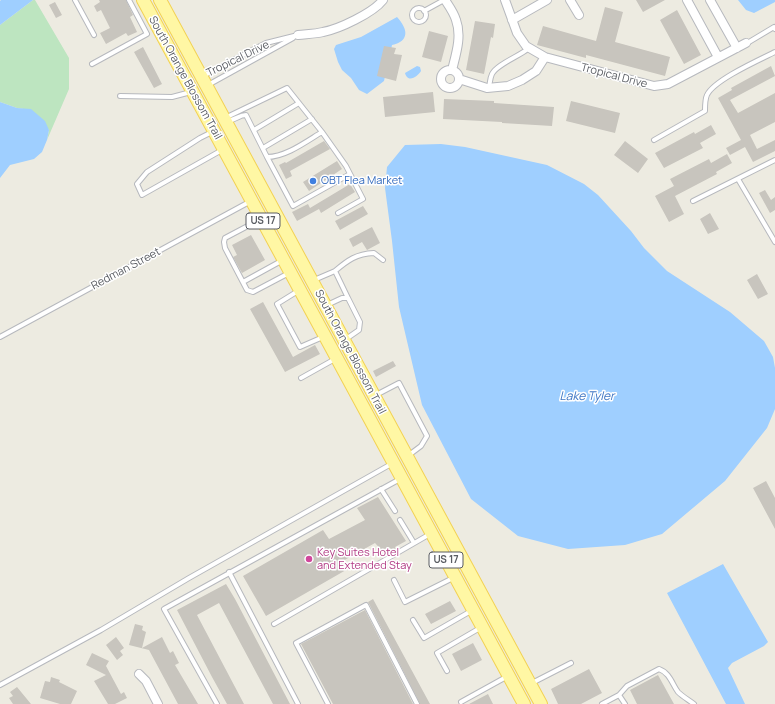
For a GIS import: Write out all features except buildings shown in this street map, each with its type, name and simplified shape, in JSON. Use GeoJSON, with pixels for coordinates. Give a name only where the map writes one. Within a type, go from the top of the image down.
{"type":"FeatureCollection","features":[{"type":"Feature","properties":{"kind":"main road","name":"South Orange Blossom Trail"},"geometry":{"type":"LineString","coordinates":[[143,0],[524,704]]}},
{"type":"Feature","properties":{"kind":"main road","name":"South Orange Blossom Trail"},"geometry":{"type":"LineString","coordinates":[[160,0],[541,704]]}},
{"type":"Feature","properties":{"kind":"main road"},"geometry":{"type":"LineString","coordinates":[[181,69],[191,82],[198,86],[204,82]]}},
{"type":"Feature","properties":{"kind":"main road"},"geometry":{"type":"LineString","coordinates":[[252,201],[267,207],[278,218]]}},
{"type":"Feature","properties":{"kind":"main road"},"geometry":{"type":"LineString","coordinates":[[380,437],[392,451],[400,456],[407,456]]}},
{"type":"Feature","properties":{"kind":"main road"},"geometry":{"type":"LineString","coordinates":[[402,478],[410,479],[429,496]]}},
{"type":"Feature","properties":{"kind":"street","name":"Tropical Drive"},"geometry":{"type":"LineString","coordinates":[[298,35],[324,32],[360,18],[380,4],[383,0]]}},
{"type":"Feature","properties":{"kind":"street"},"geometry":{"type":"LineString","coordinates":[[444,0],[456,20],[458,31],[459,43],[452,70]]}},
{"type":"Feature","properties":{"kind":"street","name":"Tropical Drive"},"geometry":{"type":"LineString","coordinates":[[504,0],[517,33],[526,46],[544,57],[654,86],[668,84],[748,42]]}},
{"type":"Feature","properties":{"kind":"street"},"geometry":{"type":"LineString","coordinates":[[512,20],[547,0]]}},
{"type":"Feature","properties":{"kind":"street"},"geometry":{"type":"LineString","coordinates":[[570,0],[579,15]]}},
{"type":"Feature","properties":{"kind":"street"},"geometry":{"type":"LineString","coordinates":[[687,0],[718,58]]}},
{"type":"Feature","properties":{"kind":"street"},"geometry":{"type":"LineString","coordinates":[[710,0],[737,48]]}},
{"type":"Feature","properties":{"kind":"street"},"geometry":{"type":"LineString","coordinates":[[459,79],[489,88],[508,86],[522,80],[536,71],[544,57]]}},
{"type":"Feature","properties":{"kind":"street"},"geometry":{"type":"LineString","coordinates":[[446,70],[452,70],[457,73],[459,79],[453,87],[447,87],[443,84],[441,78],[446,70]]}},
{"type":"Feature","properties":{"kind":"street"},"geometry":{"type":"LineString","coordinates":[[139,674],[146,682],[158,704]]}},
{"type":"Feature","properties":{"kind":"lane"},"geometry":{"type":"LineString","coordinates":[[75,0],[94,35]]}},
{"type":"Feature","properties":{"kind":"lane"},"geometry":{"type":"LineString","coordinates":[[129,0],[147,34]]}},
{"type":"Feature","properties":{"kind":"lane"},"geometry":{"type":"LineString","coordinates":[[424,11],[444,0]]}},
{"type":"Feature","properties":{"kind":"lane"},"geometry":{"type":"LineString","coordinates":[[748,42],[774,27],[775,29]]}},
{"type":"Feature","properties":{"kind":"lane"},"geometry":{"type":"LineString","coordinates":[[92,64],[158,28]]}},
{"type":"Feature","properties":{"kind":"lane","name":"Tropical Drive"},"geometry":{"type":"LineString","coordinates":[[204,82],[298,35]]}},
{"type":"Feature","properties":{"kind":"lane","name":"Tropical Drive"},"geometry":{"type":"LineString","coordinates":[[204,82],[266,43],[298,35]]}},
{"type":"Feature","properties":{"kind":"lane"},"geometry":{"type":"LineString","coordinates":[[489,88],[492,73],[497,68],[522,54],[529,48]]}},
{"type":"Feature","properties":{"kind":"lane"},"geometry":{"type":"LineString","coordinates":[[654,140],[705,111],[706,96],[711,88],[734,73],[775,52]]}},
{"type":"Feature","properties":{"kind":"lane"},"geometry":{"type":"LineString","coordinates":[[225,121],[229,116],[286,88],[322,132],[350,174],[363,199],[338,213]]}},
{"type":"Feature","properties":{"kind":"lane"},"geometry":{"type":"LineString","coordinates":[[120,96],[172,97],[193,92]]}},
{"type":"Feature","properties":{"kind":"lane"},"geometry":{"type":"LineString","coordinates":[[254,130],[299,103]]}},
{"type":"Feature","properties":{"kind":"lane"},"geometry":{"type":"LineString","coordinates":[[225,121],[232,121],[246,115],[293,206],[350,174]]}},
{"type":"Feature","properties":{"kind":"lane"},"geometry":{"type":"LineString","coordinates":[[263,148],[312,119]]}},
{"type":"Feature","properties":{"kind":"lane"},"geometry":{"type":"LineString","coordinates":[[214,131],[200,138],[147,172],[137,184],[142,195],[224,149]]}},
{"type":"Feature","properties":{"kind":"lane"},"geometry":{"type":"LineString","coordinates":[[268,157],[283,154],[322,132]]}},
{"type":"Feature","properties":{"kind":"lane"},"geometry":{"type":"LineString","coordinates":[[693,201],[775,160]]}},
{"type":"Feature","properties":{"kind":"lane"},"geometry":{"type":"LineString","coordinates":[[738,179],[775,242]]}},
{"type":"Feature","properties":{"kind":"lane","name":"Redman Street"},"geometry":{"type":"LineString","coordinates":[[0,337],[252,201]]}},
{"type":"Feature","properties":{"kind":"lane"},"geometry":{"type":"LineString","coordinates":[[261,218],[225,238],[225,248],[243,282],[248,290],[253,292],[290,272]]}},
{"type":"Feature","properties":{"kind":"lane"},"geometry":{"type":"LineString","coordinates":[[312,280],[335,271],[344,263],[360,254],[374,253],[383,260]]}},
{"type":"Feature","properties":{"kind":"lane"},"geometry":{"type":"LineString","coordinates":[[243,282],[284,260]]}},
{"type":"Feature","properties":{"kind":"lane"},"geometry":{"type":"LineString","coordinates":[[335,271],[360,322],[359,330],[344,340]]}},
{"type":"Feature","properties":{"kind":"lane"},"geometry":{"type":"LineString","coordinates":[[300,290],[277,304],[300,347],[325,336]]}},
{"type":"Feature","properties":{"kind":"lane"},"geometry":{"type":"LineString","coordinates":[[325,306],[342,298],[348,298]]}},
{"type":"Feature","properties":{"kind":"lane"},"geometry":{"type":"LineString","coordinates":[[301,378],[337,358]]}},
{"type":"Feature","properties":{"kind":"lane"},"geometry":{"type":"LineString","coordinates":[[374,396],[399,383],[427,436],[422,446],[407,456]]}},
{"type":"Feature","properties":{"kind":"lane"},"geometry":{"type":"LineString","coordinates":[[0,685],[101,630],[189,578],[394,462]]}},
{"type":"Feature","properties":{"kind":"lane"},"geometry":{"type":"LineString","coordinates":[[217,704],[164,609],[402,478]]}},
{"type":"Feature","properties":{"kind":"lane"},"geometry":{"type":"LineString","coordinates":[[381,489],[394,512]]}},
{"type":"Feature","properties":{"kind":"lane"},"geometry":{"type":"LineString","coordinates":[[400,520],[414,543]]}},
{"type":"Feature","properties":{"kind":"lane"},"geometry":{"type":"LineString","coordinates":[[274,624],[432,533]]}},
{"type":"Feature","properties":{"kind":"lane"},"geometry":{"type":"LineString","coordinates":[[229,572],[298,704]]}},
{"type":"Feature","properties":{"kind":"lane"},"geometry":{"type":"LineString","coordinates":[[394,580],[405,602],[455,577]]}},
{"type":"Feature","properties":{"kind":"lane"},"geometry":{"type":"LineString","coordinates":[[328,704],[296,643],[366,606],[417,704]]}},
{"type":"Feature","properties":{"kind":"lane"},"geometry":{"type":"LineString","coordinates":[[413,620],[424,638],[473,609]]}},
{"type":"Feature","properties":{"kind":"lane"},"geometry":{"type":"LineString","coordinates":[[448,671],[437,653],[482,627]]}},
{"type":"Feature","properties":{"kind":"lane"},"geometry":{"type":"LineString","coordinates":[[530,684],[571,663]]}},
{"type":"Feature","properties":{"kind":"lane"},"geometry":{"type":"LineString","coordinates":[[602,704],[619,695],[627,686],[659,669],[668,675],[682,697],[694,704]]}},
{"type":"Feature","properties":{"kind":"lane"},"geometry":{"type":"LineString","coordinates":[[461,702],[509,676]]}},
{"type":"Feature","properties":{"kind":"lane"},"geometry":{"type":"LineString","coordinates":[[619,695],[624,704]]}},
{"type":"Feature","properties":{"kind":"green space"},"geometry":{"type":"Polygon","coordinates":[[[35,0],[69,58],[69,89],[47,140],[49,130],[31,110],[17,108],[0,102],[0,25],[35,0]]]}},
{"type":"Feature","properties":{"kind":"water"},"geometry":{"type":"Polygon","coordinates":[[[1,0],[33,0],[0,25],[1,0]]]}},
{"type":"Feature","properties":{"kind":"water"},"geometry":{"type":"Polygon","coordinates":[[[738,0],[775,0],[775,2],[754,13],[746,10],[738,0]]]}},
{"type":"Feature","properties":{"kind":"water"},"geometry":{"type":"Polygon","coordinates":[[[397,17],[401,21],[405,30],[404,38],[402,41],[392,45],[384,81],[367,94],[359,90],[351,78],[342,70],[334,49],[336,45],[361,37],[397,17]]]}},
{"type":"Feature","properties":{"kind":"water"},"geometry":{"type":"Polygon","coordinates":[[[417,66],[420,67],[421,71],[418,75],[411,79],[408,78],[405,73],[417,66]]]}},
{"type":"Feature","properties":{"kind":"water"},"geometry":{"type":"Polygon","coordinates":[[[0,102],[17,108],[31,109],[45,121],[49,130],[42,152],[34,159],[10,165],[0,178],[0,102]]]}},
{"type":"Feature","properties":{"kind":"water","name":"Lake Tyler"},"geometry":{"type":"Polygon","coordinates":[[[441,144],[465,147],[547,165],[584,184],[598,195],[631,231],[644,248],[667,271],[730,312],[764,341],[773,357],[775,368],[775,409],[767,428],[725,481],[662,534],[625,545],[568,549],[518,536],[471,499],[422,405],[399,307],[385,188],[387,167],[405,145],[441,144]]]}},
{"type":"Feature","properties":{"kind":"water"},"geometry":{"type":"Polygon","coordinates":[[[723,564],[768,642],[764,646],[732,663],[728,668],[745,704],[726,704],[667,593],[723,564]]]}},
{"type":"Feature","properties":{"kind":"place","name":"OBT Flea Market"},"geometry":{"type":"Point","coordinates":[313,181]}},
{"type":"Feature","properties":{"kind":"place","name":"Key Suites Hotel and Extended Stay"},"geometry":{"type":"Point","coordinates":[309,559]}}]}
